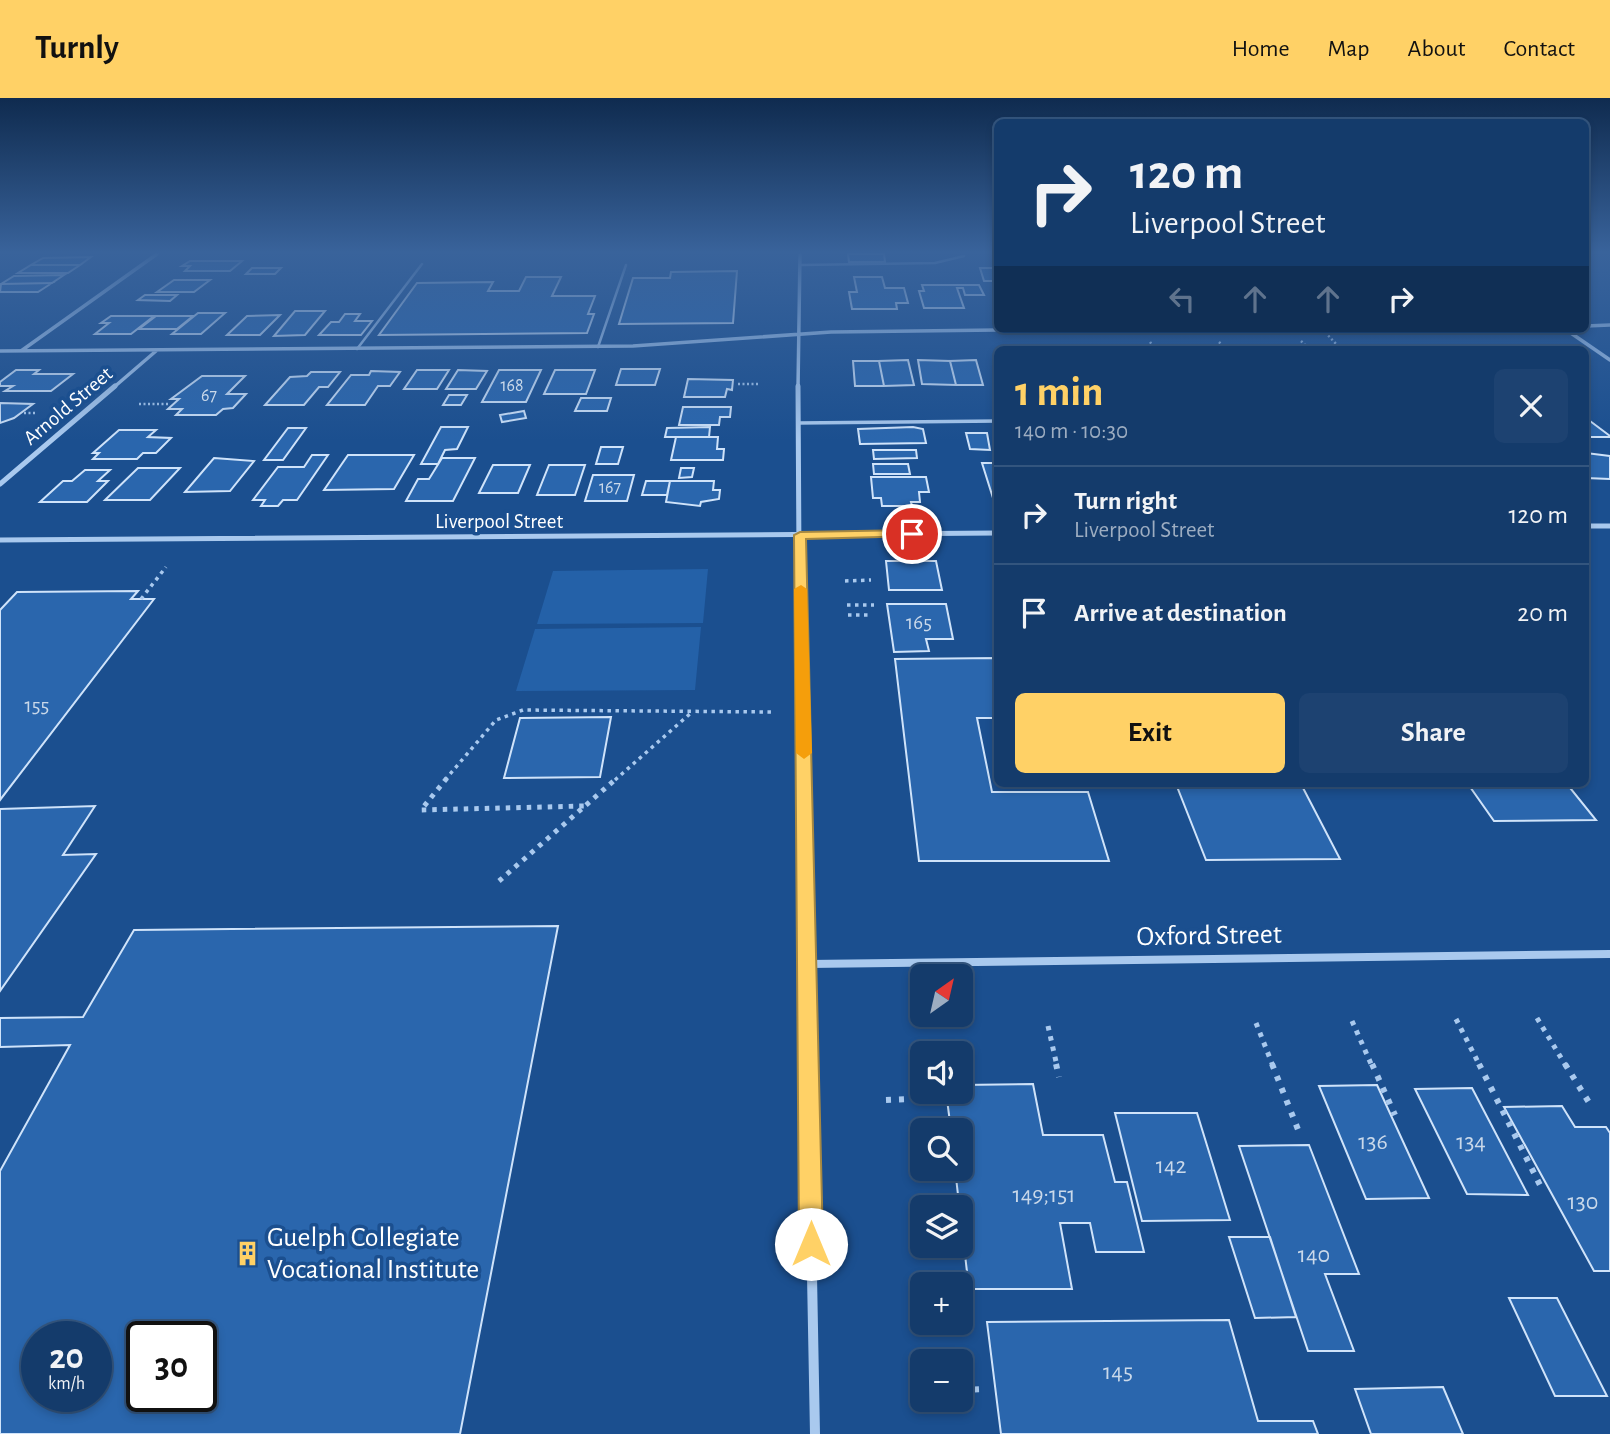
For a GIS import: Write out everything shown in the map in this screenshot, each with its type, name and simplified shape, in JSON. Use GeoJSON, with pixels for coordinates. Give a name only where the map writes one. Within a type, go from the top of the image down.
{"type":"FeatureCollection","features":[{"type":"Feature","properties":{"kind":"street"},"geometry":{"type":"LineString","coordinates":[[21,351],[70,316]]}},
{"type":"Feature","properties":{"kind":"street"},"geometry":{"type":"LineString","coordinates":[[800,316],[798,423],[815,1434]]}},
{"type":"Feature","properties":{"kind":"street"},"geometry":{"type":"LineString","coordinates":[[1589,326],[1610,326]]}},
{"type":"Feature","properties":{"kind":"street"},"geometry":{"type":"LineString","coordinates":[[0,351],[598,347],[752,340],[831,332],[994,330]]}},
{"type":"Feature","properties":{"kind":"street"},"geometry":{"type":"LineString","coordinates":[[1570,333],[1610,360]]}},
{"type":"Feature","properties":{"kind":"street","name":"Arnold Street"},"geometry":{"type":"LineString","coordinates":[[0,484],[157,351]]}},
{"type":"Feature","properties":{"kind":"street"},"geometry":{"type":"LineString","coordinates":[[1589,526],[1610,526]]}},
{"type":"Feature","properties":{"kind":"street","name":"Liverpool Street"},"geometry":{"type":"LineString","coordinates":[[0,540],[994,533]]}},
{"type":"Feature","properties":{"kind":"street","name":"Oxford Street"},"geometry":{"type":"LineString","coordinates":[[808,964],[1610,954]]}},
{"type":"Feature","properties":{"kind":"lane"},"geometry":{"type":"LineString","coordinates":[[357,349],[382,316]]}},
{"type":"Feature","properties":{"kind":"lane"},"geometry":{"type":"LineString","coordinates":[[598,347],[608,316]]}},
{"type":"Feature","properties":{"kind":"lane"},"geometry":{"type":"LineString","coordinates":[[798,423],[994,421]]}},
{"type":"Feature","properties":{"kind":"path"},"geometry":{"type":"LineString","coordinates":[[1326,333],[1338,346]]}},
{"type":"Feature","properties":{"kind":"path"},"geometry":{"type":"LineString","coordinates":[[1301,341],[1306,346]]}},
{"type":"Feature","properties":{"kind":"path"},"geometry":{"type":"LineString","coordinates":[[1150,342],[1153,346]]}},
{"type":"Feature","properties":{"kind":"path"},"geometry":{"type":"LineString","coordinates":[[1219,342],[1223,346]]}},
{"type":"Feature","properties":{"kind":"path"},"geometry":{"type":"LineString","coordinates":[[738,384],[759,384]]}},
{"type":"Feature","properties":{"kind":"path"},"geometry":{"type":"LineString","coordinates":[[130,404],[170,404]]}},
{"type":"Feature","properties":{"kind":"path"},"geometry":{"type":"LineString","coordinates":[[141,599],[173,558]]}},
{"type":"Feature","properties":{"kind":"path"},"geometry":{"type":"LineString","coordinates":[[845,581],[871,580]]}},
{"type":"Feature","properties":{"kind":"path"},"geometry":{"type":"LineString","coordinates":[[847,605],[874,605]]}},
{"type":"Feature","properties":{"kind":"path"},"geometry":{"type":"LineString","coordinates":[[848,615],[872,615]]}},
{"type":"Feature","properties":{"kind":"path"},"geometry":{"type":"LineString","coordinates":[[584,806],[421,810],[485,730],[505,715],[523,710],[803,712]]}},
{"type":"Feature","properties":{"kind":"path"},"geometry":{"type":"LineString","coordinates":[[499,881],[692,712]]}},
{"type":"Feature","properties":{"kind":"path"},"geometry":{"type":"LineString","coordinates":[[1537,1018],[1590,1104]]}},
{"type":"Feature","properties":{"kind":"path"},"geometry":{"type":"LineString","coordinates":[[1456,1019],[1540,1185]]}},
{"type":"Feature","properties":{"kind":"path"},"geometry":{"type":"LineString","coordinates":[[1352,1021],[1395,1115]]}},
{"type":"Feature","properties":{"kind":"path"},"geometry":{"type":"LineString","coordinates":[[1256,1023],[1299,1132]]}},
{"type":"Feature","properties":{"kind":"path"},"geometry":{"type":"LineString","coordinates":[[1048,1026],[1059,1077]]}},
{"type":"Feature","properties":{"kind":"path"},"geometry":{"type":"LineString","coordinates":[[886,1100],[910,1099]]}},
{"type":"Feature","properties":{"kind":"path"},"geometry":{"type":"LineString","coordinates":[[973,1389],[982,1389]]}},
{"type":"Feature","properties":{"kind":"shaded area"},"geometry":{"type":"Polygon","coordinates":[[[708,569],[703,623],[537,624],[553,571],[708,569]]]}},
{"type":"Feature","properties":{"kind":"shaded area"},"geometry":{"type":"Polygon","coordinates":[[[701,627],[695,690],[516,691],[535,629],[701,627]]]}},
{"type":"Feature","properties":{"kind":"building"},"geometry":{"type":"Polygon","coordinates":[[[111,316],[154,316],[131,334],[95,334],[109,323],[101,323],[111,316]]]}},
{"type":"Feature","properties":{"kind":"building"},"geometry":{"type":"Polygon","coordinates":[[[156,316],[193,316],[177,329],[139,329],[156,316]]]}},
{"type":"Feature","properties":{"kind":"building"},"geometry":{"type":"Polygon","coordinates":[[[194,316],[221,316],[201,334],[172,334],[194,316]]]}},
{"type":"Feature","properties":{"kind":"building"},"geometry":{"type":"Polygon","coordinates":[[[247,316],[279,316],[260,335],[227,335],[247,316]]]}},
{"type":"Feature","properties":{"kind":"building"},"geometry":{"type":"Polygon","coordinates":[[[291,316],[321,316],[305,335],[274,336],[291,316]]]}},
{"type":"Feature","properties":{"kind":"building"},"geometry":{"type":"Polygon","coordinates":[[[343,316],[358,316],[355,321],[372,321],[361,335],[319,335],[331,322],[339,322],[343,316]]]}},
{"type":"Feature","properties":{"kind":"building"},"geometry":{"type":"Polygon","coordinates":[[[393,316],[593,316],[587,333],[379,335],[393,316]]]}},
{"type":"Feature","properties":{"kind":"building"},"geometry":{"type":"Polygon","coordinates":[[[621,316],[734,316],[733,323],[619,324],[621,316]]]}},
{"type":"Feature","properties":{"kind":"building"},"geometry":{"type":"Polygon","coordinates":[[[908,360],[914,385],[884,386],[879,361],[908,360]]]}},
{"type":"Feature","properties":{"kind":"building"},"geometry":{"type":"Polygon","coordinates":[[[918,360],[950,361],[956,385],[922,384],[918,360]]]}},
{"type":"Feature","properties":{"kind":"building"},"geometry":{"type":"Polygon","coordinates":[[[976,360],[983,385],[956,385],[950,361],[976,360]]]}},
{"type":"Feature","properties":{"kind":"building"},"geometry":{"type":"Polygon","coordinates":[[[853,361],[879,361],[884,386],[855,386],[853,361]]]}},
{"type":"Feature","properties":{"kind":"building"},"geometry":{"type":"Polygon","coordinates":[[[621,369],[660,369],[655,385],[616,385],[621,369]]]}},
{"type":"Feature","properties":{"kind":"building"},"geometry":{"type":"Polygon","coordinates":[[[16,370],[39,370],[34,374],[73,374],[51,391],[5,391],[13,386],[0,386],[0,382],[16,370]]]}},
{"type":"Feature","properties":{"kind":"building"},"geometry":{"type":"Polygon","coordinates":[[[417,370],[449,370],[437,389],[404,389],[417,370]]]}},
{"type":"Feature","properties":{"kind":"building"},"geometry":{"type":"Polygon","coordinates":[[[458,370],[487,371],[476,389],[446,389],[458,370]]]}},
{"type":"Feature","properties":{"kind":"building"},"geometry":{"type":"Polygon","coordinates":[[[499,370],[541,370],[526,402],[482,402],[499,370]]]}},
{"type":"Feature","properties":{"kind":"building"},"geometry":{"type":"Polygon","coordinates":[[[555,370],[595,370],[586,394],[544,394],[555,370]]]}},
{"type":"Feature","properties":{"kind":"building"},"geometry":{"type":"Polygon","coordinates":[[[371,371],[400,372],[390,386],[378,386],[365,405],[327,405],[351,375],[369,375],[371,371]]]}},
{"type":"Feature","properties":{"kind":"building"},"geometry":{"type":"Polygon","coordinates":[[[311,372],[340,372],[328,387],[319,387],[304,405],[265,405],[290,377],[307,376],[311,372]]]}},
{"type":"Feature","properties":{"kind":"building"},"geometry":{"type":"Polygon","coordinates":[[[202,376],[245,376],[227,394],[246,394],[233,408],[223,409],[216,415],[176,415],[182,409],[168,409],[179,399],[171,399],[202,376]]]}},
{"type":"Feature","properties":{"kind":"building"},"geometry":{"type":"Polygon","coordinates":[[[688,379],[733,380],[732,390],[727,389],[725,397],[684,397],[688,379]]]}},
{"type":"Feature","properties":{"kind":"building"},"geometry":{"type":"Polygon","coordinates":[[[449,395],[467,395],[461,405],[443,405],[449,395]]]}},
{"type":"Feature","properties":{"kind":"building"},"geometry":{"type":"Polygon","coordinates":[[[581,398],[611,398],[607,411],[575,411],[581,398]]]}},
{"type":"Feature","properties":{"kind":"building"},"geometry":{"type":"Polygon","coordinates":[[[0,403],[33,404],[14,418],[0,423],[0,403]]]}},
{"type":"Feature","properties":{"kind":"building"},"geometry":{"type":"Polygon","coordinates":[[[683,407],[731,407],[730,417],[720,417],[719,425],[679,425],[683,407]]]}},
{"type":"Feature","properties":{"kind":"building"},"geometry":{"type":"Polygon","coordinates":[[[524,411],[526,418],[502,422],[500,415],[524,411]]]}},
{"type":"Feature","properties":{"kind":"building"},"geometry":{"type":"Polygon","coordinates":[[[1589,420],[1610,436],[1589,437],[1589,420]]]}},
{"type":"Feature","properties":{"kind":"building"},"geometry":{"type":"Polygon","coordinates":[[[441,427],[468,427],[457,449],[445,450],[438,464],[421,464],[441,427]]]}},
{"type":"Feature","properties":{"kind":"building"},"geometry":{"type":"Polygon","coordinates":[[[710,427],[709,437],[665,437],[667,428],[710,427]]]}},
{"type":"Feature","properties":{"kind":"building"},"geometry":{"type":"Polygon","coordinates":[[[288,428],[306,428],[283,460],[264,460],[288,428]]]}},
{"type":"Feature","properties":{"kind":"building"},"geometry":{"type":"Polygon","coordinates":[[[858,429],[923,429],[926,443],[860,444],[858,429]]]}},
{"type":"Feature","properties":{"kind":"building"},"geometry":{"type":"Polygon","coordinates":[[[119,430],[156,430],[148,437],[171,438],[156,453],[143,453],[137,459],[93,459],[99,453],[93,453],[119,430]]]}},
{"type":"Feature","properties":{"kind":"building"},"geometry":{"type":"Polygon","coordinates":[[[966,433],[987,433],[990,450],[970,449],[966,433]]]}},
{"type":"Feature","properties":{"kind":"building"},"geometry":{"type":"Polygon","coordinates":[[[676,437],[718,437],[717,449],[724,449],[723,460],[671,460],[676,437]]]}},
{"type":"Feature","properties":{"kind":"building"},"geometry":{"type":"Polygon","coordinates":[[[601,447],[623,447],[618,464],[596,464],[601,447]]]}},
{"type":"Feature","properties":{"kind":"building"},"geometry":{"type":"Polygon","coordinates":[[[873,450],[916,450],[917,458],[874,459],[873,450]]]}},
{"type":"Feature","properties":{"kind":"building"},"geometry":{"type":"Polygon","coordinates":[[[1589,453],[1610,456],[1610,479],[1589,478],[1589,453]]]}},
{"type":"Feature","properties":{"kind":"building"},"geometry":{"type":"Polygon","coordinates":[[[312,455],[328,455],[297,500],[283,500],[278,506],[261,506],[265,500],[253,500],[278,467],[304,467],[312,455]]]}},
{"type":"Feature","properties":{"kind":"building"},"geometry":{"type":"Polygon","coordinates":[[[348,455],[414,455],[394,489],[324,490],[348,455]]]}},
{"type":"Feature","properties":{"kind":"building"},"geometry":{"type":"Polygon","coordinates":[[[214,458],[254,461],[230,491],[185,492],[214,458]]]}},
{"type":"Feature","properties":{"kind":"building"},"geometry":{"type":"Polygon","coordinates":[[[442,458],[475,458],[453,501],[406,501],[418,479],[429,479],[442,458]]]}},
{"type":"Feature","properties":{"kind":"building"},"geometry":{"type":"Polygon","coordinates":[[[982,463],[994,463],[993,498],[982,463]]]}},
{"type":"Feature","properties":{"kind":"building"},"geometry":{"type":"Polygon","coordinates":[[[873,464],[908,464],[910,474],[874,474],[873,464]]]}},
{"type":"Feature","properties":{"kind":"building"},"geometry":{"type":"Polygon","coordinates":[[[493,465],[530,465],[518,493],[479,493],[493,465]]]}},
{"type":"Feature","properties":{"kind":"building"},"geometry":{"type":"Polygon","coordinates":[[[549,465],[585,465],[575,495],[537,495],[549,465]]]}},
{"type":"Feature","properties":{"kind":"building"},"geometry":{"type":"Polygon","coordinates":[[[138,468],[180,468],[150,500],[105,500],[138,468]]]}},
{"type":"Feature","properties":{"kind":"building"},"geometry":{"type":"Polygon","coordinates":[[[681,468],[694,468],[692,477],[679,478],[681,468]]]}},
{"type":"Feature","properties":{"kind":"building"},"geometry":{"type":"Polygon","coordinates":[[[85,470],[110,470],[98,481],[108,481],[87,502],[40,502],[63,481],[72,481],[85,470]]]}},
{"type":"Feature","properties":{"kind":"building"},"geometry":{"type":"Polygon","coordinates":[[[593,475],[634,475],[627,501],[585,501],[593,475]]]}},
{"type":"Feature","properties":{"kind":"building"},"geometry":{"type":"Polygon","coordinates":[[[871,477],[926,477],[929,492],[919,492],[920,502],[911,502],[912,506],[882,506],[881,498],[873,498],[871,477]]]}},
{"type":"Feature","properties":{"kind":"building"},"geometry":{"type":"Polygon","coordinates":[[[646,481],[670,481],[667,495],[642,495],[646,481]]]}},
{"type":"Feature","properties":{"kind":"building"},"geometry":{"type":"Polygon","coordinates":[[[670,481],[714,481],[713,490],[720,490],[719,499],[701,502],[700,506],[666,502],[670,481]]]}},
{"type":"Feature","properties":{"kind":"building"},"geometry":{"type":"Polygon","coordinates":[[[886,561],[936,561],[942,590],[889,590],[886,561]]]}},
{"type":"Feature","properties":{"kind":"building"},"geometry":{"type":"Polygon","coordinates":[[[138,591],[131,599],[154,599],[0,800],[0,610],[17,592],[138,591]]]}},
{"type":"Feature","properties":{"kind":"building"},"geometry":{"type":"Polygon","coordinates":[[[887,604],[946,604],[953,639],[926,639],[929,651],[894,652],[887,604]]]}},
{"type":"Feature","properties":{"kind":"building"},"geometry":{"type":"Polygon","coordinates":[[[994,658],[994,718],[977,718],[992,792],[1088,792],[1109,861],[919,861],[895,659],[994,658]]]}},
{"type":"Feature","properties":{"kind":"building"},"geometry":{"type":"Polygon","coordinates":[[[611,717],[600,777],[504,778],[520,718],[611,717]]]}},
{"type":"Feature","properties":{"kind":"building"},"geometry":{"type":"Polygon","coordinates":[[[1177,787],[1303,787],[1340,859],[1206,860],[1177,787]]]}},
{"type":"Feature","properties":{"kind":"building"},"geometry":{"type":"Polygon","coordinates":[[[1470,787],[1569,787],[1596,820],[1494,821],[1470,787]]]}},
{"type":"Feature","properties":{"kind":"building"},"geometry":{"type":"Polygon","coordinates":[[[95,806],[63,855],[96,854],[0,991],[0,809],[95,806]]]}},
{"type":"Feature","properties":{"kind":"building","name":"Guelph Collegiate Vocational Institute"},"geometry":{"type":"Polygon","coordinates":[[[558,926],[460,1434],[0,1434],[0,1171],[70,1045],[0,1047],[0,1018],[83,1017],[134,930],[558,926]]]}},
{"type":"Feature","properties":{"kind":"building"},"geometry":{"type":"Polygon","coordinates":[[[1033,1084],[1043,1135],[1103,1135],[1115,1182],[1127,1182],[1144,1252],[1096,1252],[1090,1223],[1060,1223],[1072,1289],[973,1289],[973,1272],[967,1272],[965,1258],[973,1258],[973,1195],[958,1195],[956,1181],[973,1181],[973,1118],[949,1118],[948,1104],[973,1104],[973,1085],[1033,1084]]]}},
{"type":"Feature","properties":{"kind":"building"},"geometry":{"type":"Polygon","coordinates":[[[1377,1085],[1429,1198],[1366,1199],[1319,1086],[1377,1085]]]}},
{"type":"Feature","properties":{"kind":"building"},"geometry":{"type":"Polygon","coordinates":[[[1472,1088],[1528,1195],[1467,1194],[1415,1089],[1472,1088]]]}},
{"type":"Feature","properties":{"kind":"building"},"geometry":{"type":"Polygon","coordinates":[[[1562,1106],[1575,1127],[1606,1127],[1610,1133],[1610,1271],[1594,1271],[1504,1107],[1562,1106]]]}},
{"type":"Feature","properties":{"kind":"building"},"geometry":{"type":"Polygon","coordinates":[[[1115,1113],[1197,1113],[1230,1220],[1142,1221],[1115,1113]]]}},
{"type":"Feature","properties":{"kind":"building"},"geometry":{"type":"Polygon","coordinates":[[[1309,1145],[1359,1274],[1325,1274],[1354,1351],[1308,1351],[1239,1146],[1309,1145]]]}},
{"type":"Feature","properties":{"kind":"building"},"geometry":{"type":"Polygon","coordinates":[[[1229,1237],[1270,1237],[1296,1317],[1255,1318],[1229,1237]]]}},
{"type":"Feature","properties":{"kind":"building"},"geometry":{"type":"Polygon","coordinates":[[[1509,1298],[1557,1298],[1607,1396],[1555,1396],[1509,1298]]]}},
{"type":"Feature","properties":{"kind":"building"},"geometry":{"type":"Polygon","coordinates":[[[1229,1320],[1258,1421],[1313,1421],[1318,1434],[1001,1434],[987,1322],[1229,1320]]]}},
{"type":"Feature","properties":{"kind":"building"},"geometry":{"type":"Polygon","coordinates":[[[1443,1387],[1463,1434],[1371,1434],[1355,1389],[1443,1387]]]}},
{"type":"Feature","properties":{"kind":"slow traffic"},"geometry":{"type":"LineString","coordinates":[[801,589],[804,753]]}},
{"type":"Feature","properties":{"kind":"place","name":"Guelph Collegiate Vocational Institute"},"geometry":{"type":"Point","coordinates":[247,1254]}},
{"type":"Feature","properties":{"kind":"route"},"geometry":{"type":"LineString","coordinates":[[811,1244],[800,535],[912,534]]}}]}
